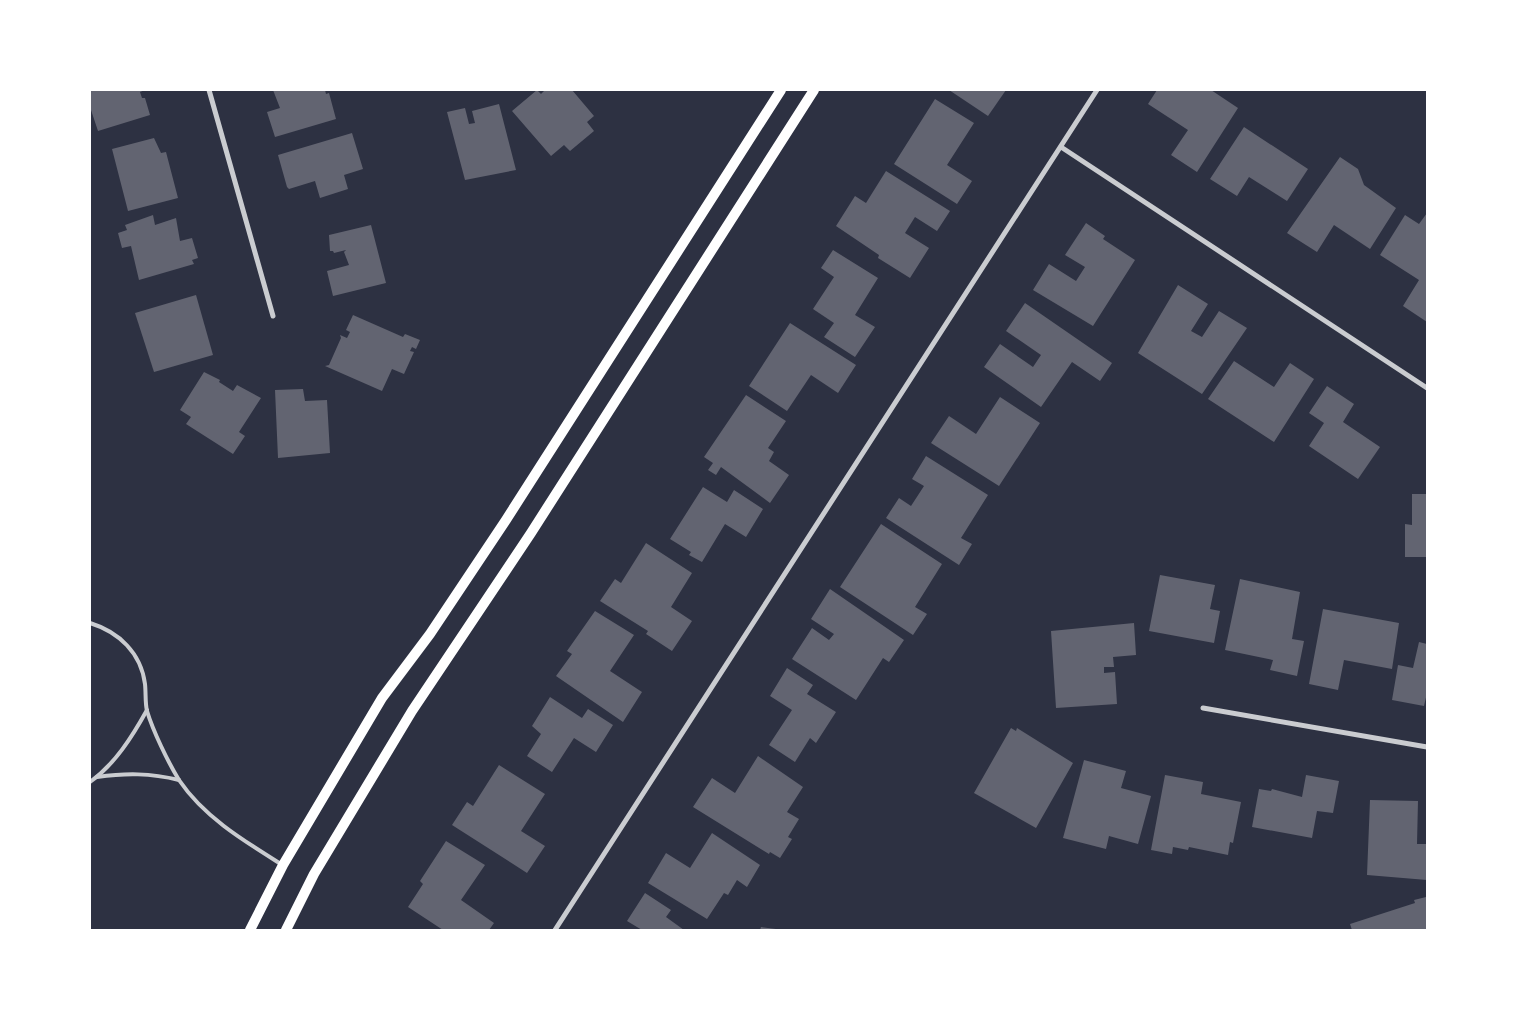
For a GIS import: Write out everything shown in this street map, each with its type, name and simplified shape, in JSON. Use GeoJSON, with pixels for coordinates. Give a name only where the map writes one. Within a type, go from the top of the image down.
{"type":"FeatureCollection","features":[{"type":"Feature","properties":{"kind":"main road"},"geometry":{"type":"LineString","coordinates":[[250,930],[283,865],[382,698],[430,634],[506,520],[781,90]]}},
{"type":"Feature","properties":{"kind":"main road"},"geometry":{"type":"LineString","coordinates":[[286,930],[314,874],[412,711],[531,534],[814,90]]}},
{"type":"Feature","properties":{"kind":"street"},"geometry":{"type":"LineString","coordinates":[[209,90],[273,316]]}},
{"type":"Feature","properties":{"kind":"street"},"geometry":{"type":"LineString","coordinates":[[555,930],[1097,90]]}},
{"type":"Feature","properties":{"kind":"street"},"geometry":{"type":"LineString","coordinates":[[1062,147],[1427,388]]}},
{"type":"Feature","properties":{"kind":"street"},"geometry":{"type":"LineString","coordinates":[[1203,708],[1427,747]]}},
{"type":"Feature","properties":{"kind":"lane"},"geometry":{"type":"LineString","coordinates":[[90,623],[117,635],[136,657],[145,682],[147,710],[180,780],[210,814],[243,841],[283,865]]}},
{"type":"Feature","properties":{"kind":"lane"},"geometry":{"type":"LineString","coordinates":[[90,782],[97,777],[134,734],[147,710]]}},
{"type":"Feature","properties":{"kind":"lane"},"geometry":{"type":"LineString","coordinates":[[97,777],[125,773],[153,774],[180,780]]}},
{"type":"Feature","properties":{"kind":"building"},"geometry":{"type":"Polygon","coordinates":[[[90,90],[145,90],[140,92],[142,98],[145,98],[150,115],[98,131],[90,107],[90,90]]]}},
{"type":"Feature","properties":{"kind":"building"},"geometry":{"type":"Polygon","coordinates":[[[273,90],[325,90],[326,94],[329,93],[336,119],[275,137],[267,112],[280,108],[273,90]]]}},
{"type":"Feature","properties":{"kind":"building"},"geometry":{"type":"Polygon","coordinates":[[[537,90],[541,94],[545,90],[572,90],[594,116],[587,122],[594,131],[570,151],[564,145],[551,156],[512,111],[537,90]]]}},
{"type":"Feature","properties":{"kind":"building"},"geometry":{"type":"Polygon","coordinates":[[[949,90],[1006,90],[988,116],[949,90]]]}},
{"type":"Feature","properties":{"kind":"building"},"geometry":{"type":"Polygon","coordinates":[[[1157,90],[1211,90],[1238,108],[1197,172],[1171,155],[1188,130],[1148,104],[1157,90]]]}},
{"type":"Feature","properties":{"kind":"building"},"geometry":{"type":"Polygon","coordinates":[[[935,99],[974,123],[947,165],[972,181],[957,204],[894,164],[935,99]]]}},
{"type":"Feature","properties":{"kind":"building"},"geometry":{"type":"Polygon","coordinates":[[[499,104],[516,170],[465,180],[447,112],[465,108],[469,124],[475,123],[472,111],[499,104]]]}},
{"type":"Feature","properties":{"kind":"building"},"geometry":{"type":"Polygon","coordinates":[[[1244,127],[1308,169],[1287,201],[1249,177],[1237,196],[1210,179],[1244,127]]]}},
{"type":"Feature","properties":{"kind":"building"},"geometry":{"type":"Polygon","coordinates":[[[352,133],[363,169],[344,175],[348,189],[320,198],[315,181],[289,189],[287,187],[278,155],[352,133]]]}},
{"type":"Feature","properties":{"kind":"building"},"geometry":{"type":"Polygon","coordinates":[[[154,138],[161,153],[166,152],[178,198],[128,211],[112,149],[154,138]]]}},
{"type":"Feature","properties":{"kind":"building"},"geometry":{"type":"Polygon","coordinates":[[[1340,157],[1358,169],[1364,185],[1396,208],[1370,249],[1334,225],[1317,252],[1287,233],[1340,157]]]}},
{"type":"Feature","properties":{"kind":"building"},"geometry":{"type":"Polygon","coordinates":[[[886,171],[950,211],[937,231],[915,217],[905,233],[929,248],[910,278],[878,258],[879,255],[836,226],[855,196],[866,203],[886,171]]]}},
{"type":"Feature","properties":{"kind":"building"},"geometry":{"type":"Polygon","coordinates":[[[1427,213],[1427,322],[1403,306],[1419,280],[1380,255],[1405,215],[1419,224],[1427,213]]]}},
{"type":"Feature","properties":{"kind":"building"},"geometry":{"type":"Polygon","coordinates":[[[153,215],[155,225],[176,218],[180,241],[192,238],[198,258],[192,260],[194,264],[139,280],[131,246],[122,248],[118,233],[127,230],[125,225],[153,215]]]}},
{"type":"Feature","properties":{"kind":"building"},"geometry":{"type":"Polygon","coordinates":[[[1086,223],[1105,236],[1103,239],[1135,260],[1093,326],[1033,290],[1049,264],[1076,281],[1085,267],[1065,255],[1086,223]]]}},
{"type":"Feature","properties":{"kind":"building"},"geometry":{"type":"Polygon","coordinates":[[[371,225],[386,283],[333,296],[327,271],[349,265],[344,252],[346,250],[334,253],[330,251],[329,235],[371,225]]]}},
{"type":"Feature","properties":{"kind":"building"},"geometry":{"type":"Polygon","coordinates":[[[833,250],[878,278],[855,315],[875,327],[855,357],[824,337],[834,323],[813,309],[834,277],[821,268],[833,250]]]}},
{"type":"Feature","properties":{"kind":"building"},"geometry":{"type":"Polygon","coordinates":[[[1178,285],[1208,304],[1191,331],[1202,337],[1219,311],[1247,328],[1202,394],[1138,353],[1178,285]]]}},
{"type":"Feature","properties":{"kind":"building"},"geometry":{"type":"Polygon","coordinates":[[[196,295],[213,355],[154,372],[135,313],[196,295]]]}},
{"type":"Feature","properties":{"kind":"building"},"geometry":{"type":"Polygon","coordinates":[[[1025,303],[1112,363],[1100,381],[1072,362],[1041,407],[984,367],[1000,344],[1033,367],[1041,355],[1006,331],[1025,303]]]}},
{"type":"Feature","properties":{"kind":"building"},"geometry":{"type":"Polygon","coordinates":[[[353,315],[403,337],[405,334],[420,340],[416,349],[412,347],[410,351],[414,352],[404,374],[392,369],[382,391],[325,366],[329,365],[341,338],[340,335],[347,338],[350,332],[346,330],[353,315]]]}},
{"type":"Feature","properties":{"kind":"building"},"geometry":{"type":"Polygon","coordinates":[[[790,323],[856,365],[838,393],[811,375],[787,411],[749,386],[790,323]]]}},
{"type":"Feature","properties":{"kind":"building"},"geometry":{"type":"Polygon","coordinates":[[[1234,361],[1274,387],[1290,363],[1314,379],[1274,442],[1208,399],[1234,361]]]}},
{"type":"Feature","properties":{"kind":"building"},"geometry":{"type":"Polygon","coordinates":[[[204,372],[220,380],[219,382],[233,391],[237,385],[261,398],[239,432],[245,436],[233,454],[186,424],[191,417],[180,410],[204,372]]]}},
{"type":"Feature","properties":{"kind":"building"},"geometry":{"type":"Polygon","coordinates":[[[1327,386],[1354,404],[1343,422],[1380,447],[1358,479],[1309,446],[1324,423],[1309,413],[1327,386]]]}},
{"type":"Feature","properties":{"kind":"building"},"geometry":{"type":"Polygon","coordinates":[[[303,389],[305,401],[327,400],[330,453],[278,458],[275,390],[303,389]]]}},
{"type":"Feature","properties":{"kind":"building"},"geometry":{"type":"Polygon","coordinates":[[[746,395],[786,421],[768,448],[774,452],[769,461],[789,475],[770,503],[721,467],[716,475],[708,470],[713,463],[704,457],[746,395]]]}},
{"type":"Feature","properties":{"kind":"building"},"geometry":{"type":"Polygon","coordinates":[[[1000,397],[1040,423],[999,486],[931,443],[949,416],[976,434],[1000,397]]]}},
{"type":"Feature","properties":{"kind":"building"},"geometry":{"type":"Polygon","coordinates":[[[926,456],[988,495],[961,538],[972,544],[959,565],[886,518],[899,498],[911,506],[924,486],[912,479],[926,456]]]}},
{"type":"Feature","properties":{"kind":"building"},"geometry":{"type":"Polygon","coordinates":[[[703,487],[727,502],[734,490],[763,509],[746,537],[725,524],[702,562],[689,555],[691,552],[670,539],[703,487]]]}},
{"type":"Feature","properties":{"kind":"building"},"geometry":{"type":"Polygon","coordinates":[[[1412,494],[1427,494],[1427,557],[1405,557],[1405,524],[1412,525],[1412,494]]]}},
{"type":"Feature","properties":{"kind":"building"},"geometry":{"type":"Polygon","coordinates":[[[881,524],[942,564],[915,607],[927,614],[913,635],[840,587],[881,524]]]}},
{"type":"Feature","properties":{"kind":"building"},"geometry":{"type":"Polygon","coordinates":[[[646,543],[692,573],[671,607],[692,621],[672,651],[646,634],[648,631],[600,601],[615,579],[621,583],[646,543]]]}},
{"type":"Feature","properties":{"kind":"building"},"geometry":{"type":"Polygon","coordinates":[[[1160,575],[1215,585],[1210,609],[1220,611],[1214,643],[1149,631],[1160,575]]]}},
{"type":"Feature","properties":{"kind":"building"},"geometry":{"type":"Polygon","coordinates":[[[1240,579],[1300,592],[1292,639],[1304,641],[1297,676],[1270,670],[1273,660],[1225,650],[1240,579]]]}},
{"type":"Feature","properties":{"kind":"building"},"geometry":{"type":"Polygon","coordinates":[[[830,589],[904,640],[889,662],[883,658],[856,700],[792,659],[812,628],[829,640],[834,634],[811,619],[830,589]]]}},
{"type":"Feature","properties":{"kind":"building"},"geometry":{"type":"Polygon","coordinates":[[[1323,609],[1399,623],[1392,669],[1344,660],[1338,690],[1309,684],[1323,609]]]}},
{"type":"Feature","properties":{"kind":"building"},"geometry":{"type":"Polygon","coordinates":[[[595,611],[634,635],[610,671],[642,692],[623,722],[556,676],[572,654],[567,651],[595,611]]]}},
{"type":"Feature","properties":{"kind":"building"},"geometry":{"type":"Polygon","coordinates":[[[1134,623],[1136,655],[1113,657],[1114,667],[1104,667],[1104,673],[1115,672],[1117,704],[1056,708],[1051,631],[1134,623]]]}},
{"type":"Feature","properties":{"kind":"building"},"geometry":{"type":"Polygon","coordinates":[[[1419,642],[1427,644],[1427,693],[1424,706],[1392,700],[1398,665],[1413,668],[1419,642]]]}},
{"type":"Feature","properties":{"kind":"building"},"geometry":{"type":"Polygon","coordinates":[[[787,668],[813,685],[807,694],[836,712],[816,743],[810,738],[795,762],[769,745],[792,710],[770,696],[787,668]]]}},
{"type":"Feature","properties":{"kind":"building"},"geometry":{"type":"Polygon","coordinates":[[[550,697],[582,718],[588,709],[613,725],[596,752],[574,738],[552,772],[527,756],[541,734],[532,726],[550,697]]]}},
{"type":"Feature","properties":{"kind":"building"},"geometry":{"type":"Polygon","coordinates":[[[1011,728],[1016,731],[1017,728],[1073,763],[1036,828],[974,793],[1011,728]]]}},
{"type":"Feature","properties":{"kind":"building"},"geometry":{"type":"Polygon","coordinates":[[[758,756],[803,787],[787,812],[799,819],[788,837],[792,839],[780,858],[770,852],[769,854],[693,807],[712,778],[735,793],[758,756]]]}},
{"type":"Feature","properties":{"kind":"building"},"geometry":{"type":"Polygon","coordinates":[[[1084,760],[1126,771],[1121,788],[1151,796],[1138,844],[1109,836],[1106,849],[1063,838],[1084,760]]]}},
{"type":"Feature","properties":{"kind":"building"},"geometry":{"type":"Polygon","coordinates":[[[499,765],[545,794],[521,831],[545,846],[527,873],[452,825],[467,802],[473,806],[499,765]]]}},
{"type":"Feature","properties":{"kind":"building"},"geometry":{"type":"Polygon","coordinates":[[[1165,775],[1203,782],[1201,794],[1241,802],[1233,843],[1230,842],[1228,855],[1189,847],[1188,850],[1173,847],[1172,854],[1151,850],[1165,775]]]}},
{"type":"Feature","properties":{"kind":"building"},"geometry":{"type":"Polygon","coordinates":[[[1306,775],[1339,781],[1333,813],[1317,811],[1312,838],[1252,827],[1259,789],[1271,791],[1272,789],[1302,797],[1306,775]]]}},
{"type":"Feature","properties":{"kind":"building"},"geometry":{"type":"Polygon","coordinates":[[[1370,800],[1418,801],[1417,844],[1427,844],[1427,880],[1367,875],[1370,800]]]}},
{"type":"Feature","properties":{"kind":"building"},"geometry":{"type":"Polygon","coordinates":[[[712,833],[760,865],[747,887],[737,880],[728,895],[724,893],[707,919],[648,883],[666,853],[690,868],[712,833]]]}},
{"type":"Feature","properties":{"kind":"building"},"geometry":{"type":"Polygon","coordinates":[[[446,841],[485,865],[461,900],[494,923],[489,930],[443,930],[408,907],[423,884],[420,881],[446,841]]]}},
{"type":"Feature","properties":{"kind":"building"},"geometry":{"type":"Polygon","coordinates":[[[645,893],[671,910],[666,917],[684,930],[642,930],[627,921],[645,893]]]}},
{"type":"Feature","properties":{"kind":"building"},"geometry":{"type":"Polygon","coordinates":[[[1426,897],[1427,930],[1352,930],[1350,924],[1415,903],[1414,900],[1426,897]]]}},
{"type":"Feature","properties":{"kind":"building"},"geometry":{"type":"Polygon","coordinates":[[[761,927],[776,929],[760,930],[761,927]]]}}]}
